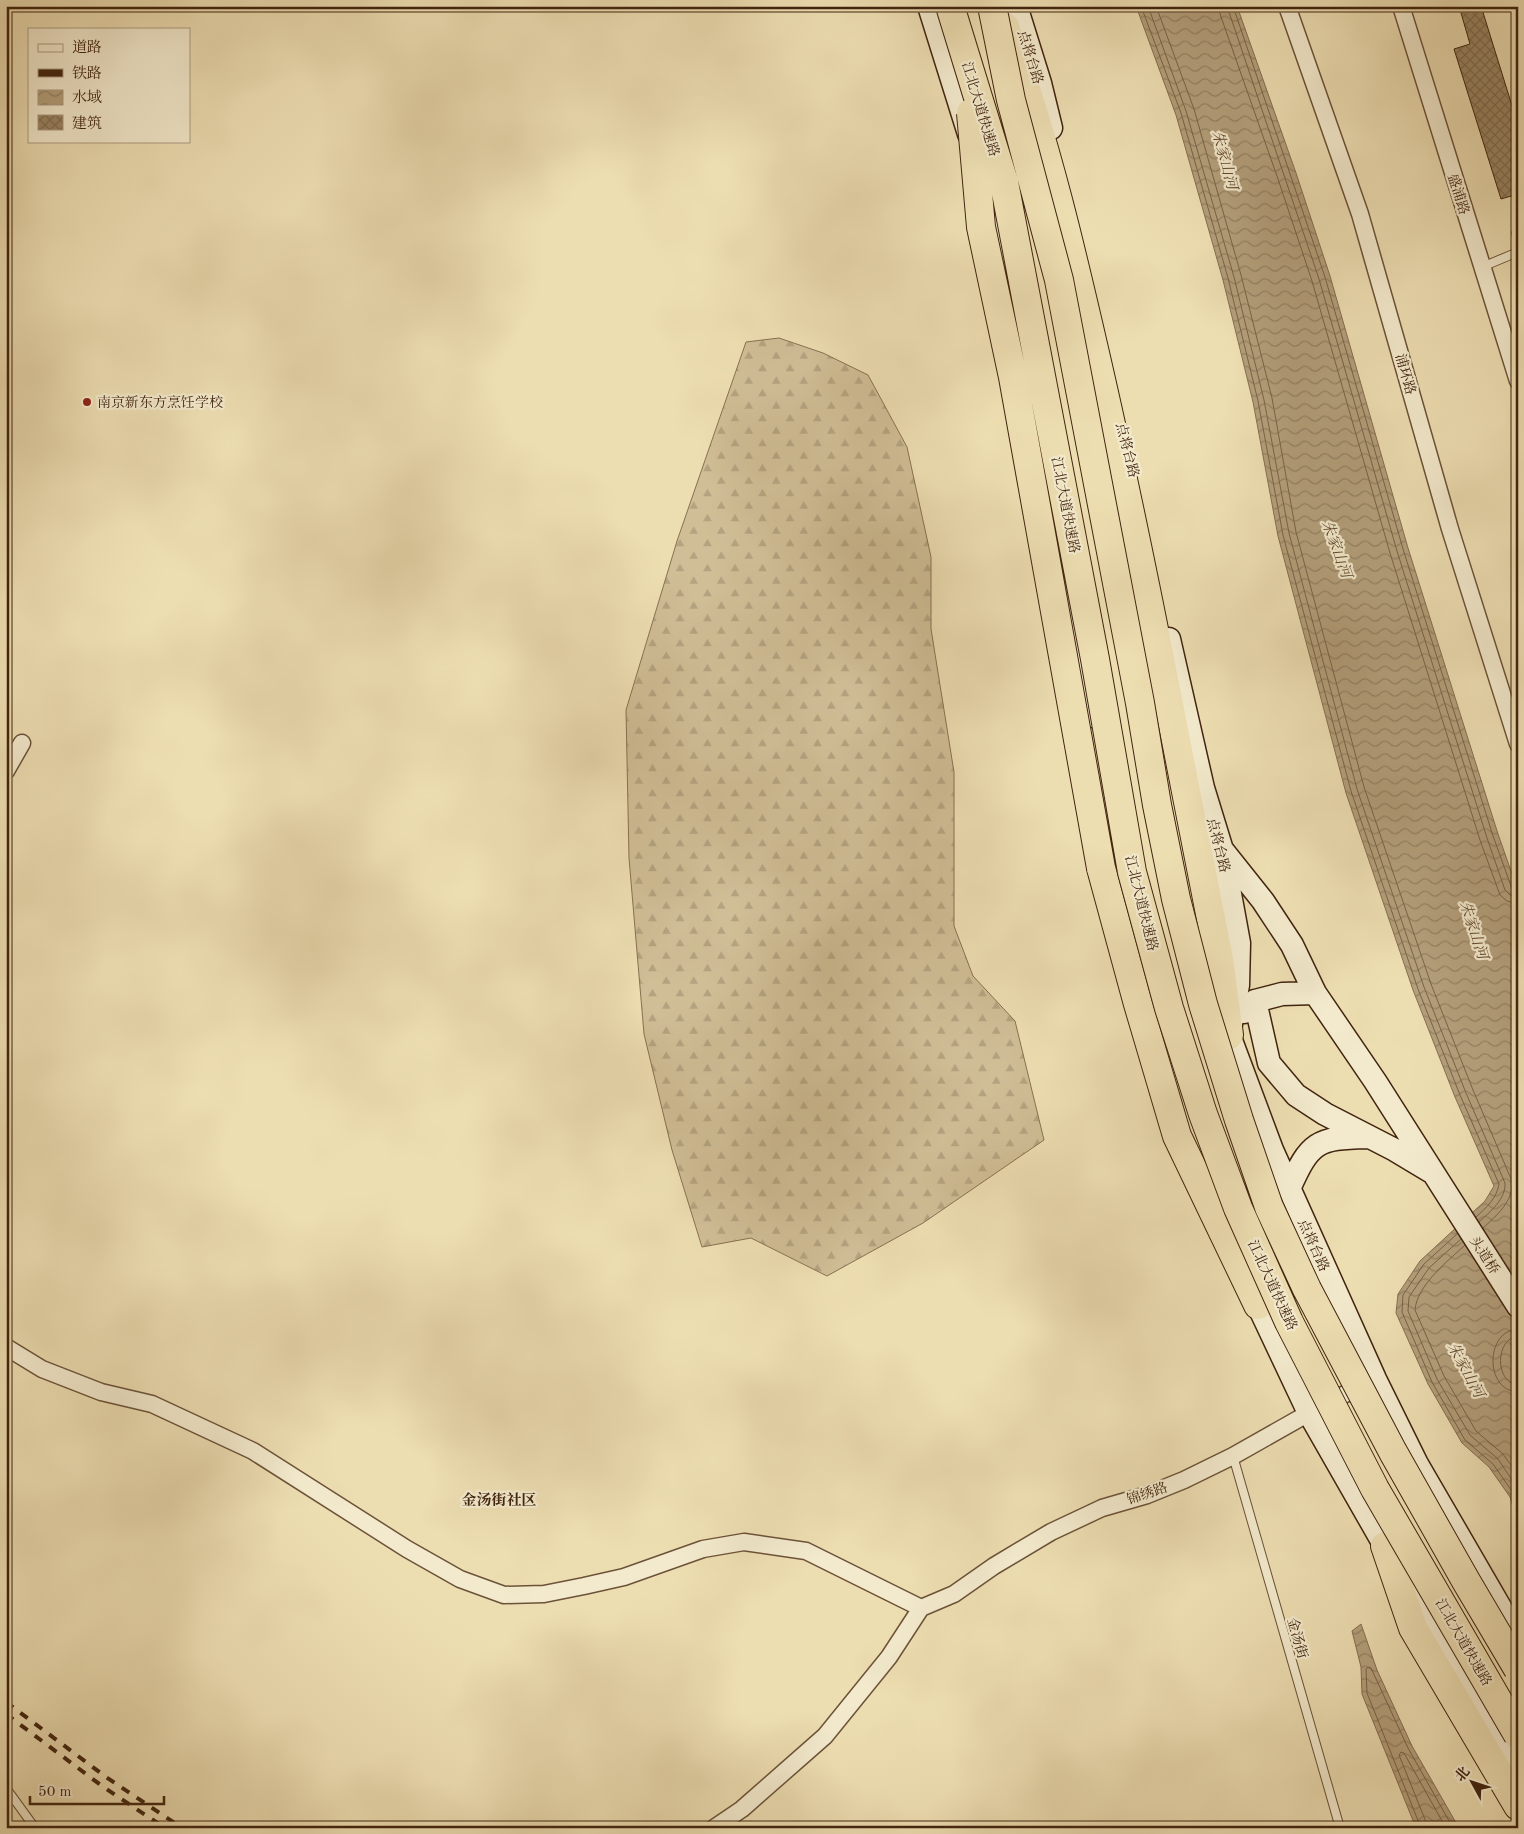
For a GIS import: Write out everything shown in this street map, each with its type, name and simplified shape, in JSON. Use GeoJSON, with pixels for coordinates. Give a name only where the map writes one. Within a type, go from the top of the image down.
{"type":"FeatureCollection","features":[{"type":"Feature","properties":{"kind":"highway","name":"江北大道快速路"},"geometry":{"type":"LineString","coordinates":[[950,6],[1004,182],[1095,659],[1132,872],[1169,1008],[1203,1114],[1238,1208],[1289,1322],[1375,1489],[1518,1735]]}},
{"type":"Feature","properties":{"kind":"highway"},"geometry":{"type":"LineString","coordinates":[[992,6],[1011,100],[1058,280],[1176,899],[1203,1004],[1239,1120],[1269,1207],[1307,1289],[1393,1452],[1518,1669]]}},
{"type":"Feature","properties":{"kind":"highway"},"geometry":{"type":"LineString","coordinates":[[997,6],[1027,87],[1065,223],[1117,449],[1220,959],[1229,1034]]}},
{"type":"Feature","properties":{"kind":"highway"},"geometry":{"type":"LineString","coordinates":[[965,59],[981,227],[1014,377],[1100,868],[1177,1136],[1258,1305]]}},
{"type":"Feature","properties":{"kind":"highway"},"geometry":{"type":"LineString","coordinates":[[1386,1546],[1413,1628],[1518,1806]]}},
{"type":"Feature","properties":{"kind":"main road"},"geometry":{"type":"LineString","coordinates":[[929,6],[1005,251],[1124,893],[1192,1120],[1258,1305],[1309,1413],[1386,1546],[1432,1620],[1518,1770]]}},
{"type":"Feature","properties":{"kind":"main road","name":"点将台路"},"geometry":{"type":"LineString","coordinates":[[1016,6],[1040,83],[1096,312],[1136,482],[1201,779],[1222,850],[1239,943],[1238,985],[1229,1034],[1272,1150],[1375,1379],[1417,1464],[1518,1638]]}},
{"type":"Feature","properties":{"kind":"main road","name":"头道桥"},"geometry":{"type":"LineString","coordinates":[[1222,850],[1263,901],[1292,945],[1315,993],[1435,1174],[1518,1306]]}},
{"type":"Feature","properties":{"kind":"main road"},"geometry":{"type":"LineString","coordinates":[[1229,1034],[1239,1016],[1255,1001],[1282,994],[1315,993]]}},
{"type":"Feature","properties":{"kind":"main road"},"geometry":{"type":"LineString","coordinates":[[1255,1001],[1268,1063],[1296,1095],[1325,1114],[1435,1174]]}},
{"type":"Feature","properties":{"kind":"main road"},"geometry":{"type":"LineString","coordinates":[[1289,1189],[1301,1163],[1314,1146],[1338,1138],[1369,1137]]}},
{"type":"Feature","properties":{"kind":"street","name":"浦环路"},"geometry":{"type":"LineString","coordinates":[[1287,6],[1360,214],[1450,529],[1518,744]]}},
{"type":"Feature","properties":{"kind":"street","name":"盛浦路"},"geometry":{"type":"LineString","coordinates":[[1400,6],[1518,381]]}},
{"type":"Feature","properties":{"kind":"street"},"geometry":{"type":"LineString","coordinates":[[6,771],[22,743]]}},
{"type":"Feature","properties":{"kind":"street"},"geometry":{"type":"LineString","coordinates":[[6,1347],[42,1369],[102,1392],[152,1404],[252,1451],[407,1549],[460,1579],[504,1595],[544,1594],[584,1586],[624,1577],[703,1549],[744,1542],[806,1551],[921,1608],[889,1657],[825,1736],[742,1809],[714,1828]]}},
{"type":"Feature","properties":{"kind":"street","name":"锦绣路"},"geometry":{"type":"LineString","coordinates":[[921,1608],[954,1594],[994,1566],[1051,1532],[1102,1508],[1184,1480],[1233,1456],[1309,1413],[1375,1379]]}},
{"type":"Feature","properties":{"kind":"lane"},"geometry":{"type":"LineString","coordinates":[[1518,233],[1516,233],[1518,239]]}},
{"type":"Feature","properties":{"kind":"lane"},"geometry":{"type":"LineString","coordinates":[[1482,267],[1518,252]]}},
{"type":"Feature","properties":{"kind":"lane","name":"金汤街"},"geometry":{"type":"LineString","coordinates":[[1233,1456],[1340,1828]]}},
{"type":"Feature","properties":{"kind":"lane"},"geometry":{"type":"LineString","coordinates":[[6,1788],[35,1828]]}},
{"type":"Feature","properties":{"kind":"green space"},"geometry":{"type":"Polygon","coordinates":[[[779,338],[823,353],[868,375],[907,447],[931,557],[931,629],[954,772],[954,926],[973,976],[1015,1021],[1044,1140],[923,1223],[827,1276],[751,1238],[702,1247],[672,1150],[644,1034],[629,858],[626,710],[677,541],[746,342],[779,338]]]}},
{"type":"Feature","properties":{"kind":"water","name":"朱家山河"},"geometry":{"type":"Polygon","coordinates":[[[1136,6],[1237,6],[1330,276],[1408,548],[1498,834],[1518,891],[1518,1345],[1512,1360],[1518,1376],[1518,1524],[1510,1497],[1489,1467],[1462,1443],[1428,1384],[1396,1313],[1398,1294],[1420,1261],[1485,1201],[1494,1186],[1455,1097],[1413,990],[1346,793],[1278,536],[1253,402],[1223,280],[1176,115],[1136,6]]]}},
{"type":"Feature","properties":{"kind":"water"},"geometry":{"type":"Polygon","coordinates":[[[1361,1624],[1377,1670],[1412,1746],[1459,1828],[1416,1828],[1362,1694],[1361,1667],[1352,1631],[1361,1624]]]}},
{"type":"Feature","properties":{"kind":"building"},"geometry":{"type":"Polygon","coordinates":[[[1459,6],[1481,6],[1518,125],[1518,194],[1501,199],[1454,49],[1470,44],[1459,6]]]}},
{"type":"Feature","properties":{"kind":"railway"},"geometry":{"type":"LineString","coordinates":[[6,1702],[106,1777],[182,1828]]}},
{"type":"Feature","properties":{"kind":"railway"},"geometry":{"type":"LineString","coordinates":[[6,1714],[102,1786],[165,1828]]}},
{"type":"Feature","properties":{"kind":"place","name":"南京新东方烹饪学校"},"geometry":{"type":"Point","coordinates":[87,402]}},
{"type":"Feature","properties":{"kind":"district","name":"金汤街社区"},"geometry":{"type":"Point","coordinates":[499,1500]}}]}
